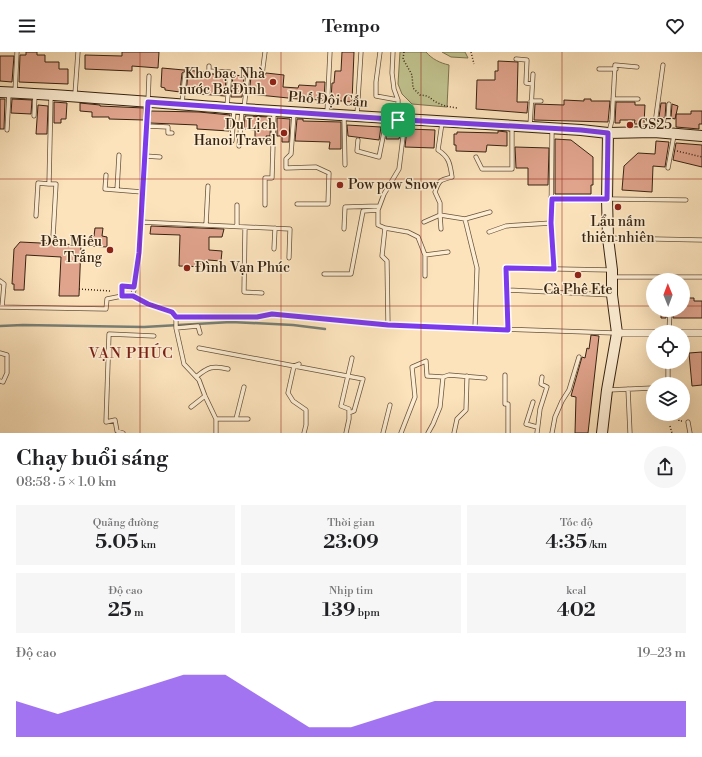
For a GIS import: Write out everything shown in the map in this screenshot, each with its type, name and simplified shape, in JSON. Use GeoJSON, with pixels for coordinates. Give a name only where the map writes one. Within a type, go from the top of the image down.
{"type":"FeatureCollection","features":[{"type":"Feature","properties":{"kind":"street","name":"Phố Đội Cấn"},"geometry":{"type":"LineString","coordinates":[[8,92],[401,120],[552,128],[608,133],[654,132],[702,136]]}},
{"type":"Feature","properties":{"kind":"street"},"geometry":{"type":"LineString","coordinates":[[602,433],[607,390],[617,333],[612,295],[612,274],[608,238],[608,133]]}},
{"type":"Feature","properties":{"kind":"street"},"geometry":{"type":"LineString","coordinates":[[552,199],[607,199]]}},
{"type":"Feature","properties":{"kind":"street"},"geometry":{"type":"LineString","coordinates":[[617,333],[646,333]]}},
{"type":"Feature","properties":{"kind":"street"},"geometry":{"type":"LineString","coordinates":[[690,334],[702,334]]}},
{"type":"Feature","properties":{"kind":"lane"},"geometry":{"type":"LineString","coordinates":[[7,130],[8,92],[17,52]]}},
{"type":"Feature","properties":{"kind":"lane"},"geometry":{"type":"LineString","coordinates":[[75,96],[78,52]]}},
{"type":"Feature","properties":{"kind":"lane"},"geometry":{"type":"LineString","coordinates":[[232,141],[237,108],[248,74],[262,75],[265,52]]}},
{"type":"Feature","properties":{"kind":"lane"},"geometry":{"type":"LineString","coordinates":[[326,114],[330,52]]}},
{"type":"Feature","properties":{"kind":"lane"},"geometry":{"type":"LineString","coordinates":[[357,116],[361,52]]}},
{"type":"Feature","properties":{"kind":"lane"},"geometry":{"type":"LineString","coordinates":[[380,52],[376,82],[376,96],[398,100]]}},
{"type":"Feature","properties":{"kind":"lane"},"geometry":{"type":"LineString","coordinates":[[393,52],[392,73],[401,120],[399,169],[378,208],[378,225],[408,232],[418,237],[425,255],[425,276]]}},
{"type":"Feature","properties":{"kind":"lane"},"geometry":{"type":"LineString","coordinates":[[516,59],[527,60],[526,83],[532,84]]}},
{"type":"Feature","properties":{"kind":"lane"},"geometry":{"type":"LineString","coordinates":[[608,133],[612,120],[616,70],[615,65],[637,67]]}},
{"type":"Feature","properties":{"kind":"lane"},"geometry":{"type":"LineString","coordinates":[[654,132],[663,65]]}},
{"type":"Feature","properties":{"kind":"lane"},"geometry":{"type":"LineString","coordinates":[[209,66],[209,71],[230,72],[237,108],[240,146]]}},
{"type":"Feature","properties":{"kind":"lane"},"geometry":{"type":"LineString","coordinates":[[599,69],[616,70]]}},
{"type":"Feature","properties":{"kind":"lane"},"geometry":{"type":"LineString","coordinates":[[182,104],[184,74]]}},
{"type":"Feature","properties":{"kind":"lane"},"geometry":{"type":"LineString","coordinates":[[530,127],[533,74]]}},
{"type":"Feature","properties":{"kind":"lane"},"geometry":{"type":"LineString","coordinates":[[133,296],[139,253],[149,76]]}},
{"type":"Feature","properties":{"kind":"lane"},"geometry":{"type":"LineString","coordinates":[[34,116],[35,93]]}},
{"type":"Feature","properties":{"kind":"lane"},"geometry":{"type":"LineString","coordinates":[[49,184],[51,94]]}},
{"type":"Feature","properties":{"kind":"lane"},"geometry":{"type":"LineString","coordinates":[[613,99],[638,99]]}},
{"type":"Feature","properties":{"kind":"lane"},"geometry":{"type":"LineString","coordinates":[[531,101],[541,101]]}},
{"type":"Feature","properties":{"kind":"lane"},"geometry":{"type":"LineString","coordinates":[[668,168],[671,149],[669,104]]}},
{"type":"Feature","properties":{"kind":"lane"},"geometry":{"type":"LineString","coordinates":[[265,205],[266,178],[272,178],[274,111]]}},
{"type":"Feature","properties":{"kind":"lane"},"geometry":{"type":"LineString","coordinates":[[294,112],[291,154],[286,159],[286,168],[316,167],[329,173],[328,204],[297,204]]}},
{"type":"Feature","properties":{"kind":"lane"},"geometry":{"type":"LineString","coordinates":[[344,115],[345,165]]}},
{"type":"Feature","properties":{"kind":"lane"},"geometry":{"type":"LineString","coordinates":[[358,140],[357,150],[379,156],[384,132],[384,118]]}},
{"type":"Feature","properties":{"kind":"lane"},"geometry":{"type":"LineString","coordinates":[[441,229],[440,202],[435,192],[441,179],[452,177],[450,165],[446,155],[438,150],[442,122]]}},
{"type":"Feature","properties":{"kind":"lane"},"geometry":{"type":"LineString","coordinates":[[147,126],[168,127],[168,133],[172,133]]}},
{"type":"Feature","properties":{"kind":"lane"},"geometry":{"type":"LineString","coordinates":[[476,157],[482,169],[512,169],[512,126]]}},
{"type":"Feature","properties":{"kind":"lane"},"geometry":{"type":"LineString","coordinates":[[552,128],[551,223],[554,269]]}},
{"type":"Feature","properties":{"kind":"lane"},"geometry":{"type":"LineString","coordinates":[[116,190],[119,155]]}},
{"type":"Feature","properties":{"kind":"lane"},"geometry":{"type":"LineString","coordinates":[[145,156],[160,157]]}},
{"type":"Feature","properties":{"kind":"lane"},"geometry":{"type":"LineString","coordinates":[[106,175],[105,190],[142,192]]}},
{"type":"Feature","properties":{"kind":"lane"},"geometry":{"type":"LineString","coordinates":[[36,216],[38,183],[56,184],[53,237]]}},
{"type":"Feature","properties":{"kind":"lane"},"geometry":{"type":"LineString","coordinates":[[206,225],[208,186]]}},
{"type":"Feature","properties":{"kind":"lane"},"geometry":{"type":"LineString","coordinates":[[607,199],[686,200]]}},
{"type":"Feature","properties":{"kind":"lane"},"geometry":{"type":"LineString","coordinates":[[237,205],[237,226]]}},
{"type":"Feature","properties":{"kind":"lane"},"geometry":{"type":"LineString","coordinates":[[344,229],[345,207],[378,208]]}},
{"type":"Feature","properties":{"kind":"lane"},"geometry":{"type":"LineString","coordinates":[[324,274],[351,274],[363,211],[378,208]]}},
{"type":"Feature","properties":{"kind":"lane"},"geometry":{"type":"LineString","coordinates":[[424,222],[440,215],[465,219],[490,212]]}},
{"type":"Feature","properties":{"kind":"lane"},"geometry":{"type":"LineString","coordinates":[[465,219],[477,268],[475,328]]}},
{"type":"Feature","properties":{"kind":"lane"},"geometry":{"type":"LineString","coordinates":[[140,222],[290,229],[289,258]]}},
{"type":"Feature","properties":{"kind":"lane"},"geometry":{"type":"LineString","coordinates":[[489,232],[506,226],[551,223]]}},
{"type":"Feature","properties":{"kind":"lane"},"geometry":{"type":"LineString","coordinates":[[245,227],[244,292],[262,293]]}},
{"type":"Feature","properties":{"kind":"lane"},"geometry":{"type":"LineString","coordinates":[[274,249],[275,228]]}},
{"type":"Feature","properties":{"kind":"lane"},"geometry":{"type":"LineString","coordinates":[[386,228],[382,256],[387,261],[388,325]]}},
{"type":"Feature","properties":{"kind":"lane"},"geometry":{"type":"LineString","coordinates":[[608,238],[702,240]]}},
{"type":"Feature","properties":{"kind":"lane"},"geometry":{"type":"LineString","coordinates":[[425,255],[448,252]]}},
{"type":"Feature","properties":{"kind":"lane"},"geometry":{"type":"LineString","coordinates":[[508,330],[506,268],[554,269],[646,276]]}},
{"type":"Feature","properties":{"kind":"lane"},"geometry":{"type":"LineString","coordinates":[[690,277],[702,276]]}},
{"type":"Feature","properties":{"kind":"lane"},"geometry":{"type":"LineString","coordinates":[[0,281],[4,284],[1,307],[106,309],[107,299],[122,294],[133,296],[148,304],[172,312],[176,317],[176,328],[184,364],[199,380],[216,419],[216,433]]}},
{"type":"Feature","properties":{"kind":"lane"},"geometry":{"type":"LineString","coordinates":[[122,294],[122,286],[134,287]]}},
{"type":"Feature","properties":{"kind":"lane"},"geometry":{"type":"LineString","coordinates":[[507,290],[612,295]]}},
{"type":"Feature","properties":{"kind":"lane"},"geometry":{"type":"LineString","coordinates":[[176,317],[257,317],[272,314],[388,325],[617,333]]}},
{"type":"Feature","properties":{"kind":"lane"},"geometry":{"type":"LineString","coordinates":[[176,328],[198,326],[200,333]]}},
{"type":"Feature","properties":{"kind":"lane"},"geometry":{"type":"LineString","coordinates":[[123,433],[117,431],[115,420],[106,422],[109,334],[154,336]]}},
{"type":"Feature","properties":{"kind":"lane"},"geometry":{"type":"LineString","coordinates":[[199,348],[363,380],[354,411],[349,413]]}},
{"type":"Feature","properties":{"kind":"lane"},"geometry":{"type":"LineString","coordinates":[[0,353],[7,355],[7,373],[3,382],[0,381]]}},
{"type":"Feature","properties":{"kind":"lane"},"geometry":{"type":"LineString","coordinates":[[552,433],[555,417],[569,390],[579,357]]}},
{"type":"Feature","properties":{"kind":"lane"},"geometry":{"type":"LineString","coordinates":[[346,433],[349,419],[349,409],[341,406],[352,358]]}},
{"type":"Feature","properties":{"kind":"lane"},"geometry":{"type":"LineString","coordinates":[[401,433],[415,397],[412,367],[426,361],[427,376],[443,377],[449,374],[485,378]]}},
{"type":"Feature","properties":{"kind":"lane"},"geometry":{"type":"LineString","coordinates":[[294,366],[300,364]]}},
{"type":"Feature","properties":{"kind":"lane"},"geometry":{"type":"LineString","coordinates":[[196,377],[205,369],[216,366],[228,369]]}},
{"type":"Feature","properties":{"kind":"lane"},"geometry":{"type":"LineString","coordinates":[[294,366],[288,393],[293,401],[306,410],[306,424],[304,433]]}},
{"type":"Feature","properties":{"kind":"lane"},"geometry":{"type":"LineString","coordinates":[[506,375],[505,404],[508,404],[508,433]]}},
{"type":"Feature","properties":{"kind":"lane"},"geometry":{"type":"LineString","coordinates":[[454,433],[457,420],[466,410],[468,376]]}},
{"type":"Feature","properties":{"kind":"lane"},"geometry":{"type":"LineString","coordinates":[[428,433],[440,406],[443,377]]}},
{"type":"Feature","properties":{"kind":"lane"},"geometry":{"type":"LineString","coordinates":[[537,433],[540,409],[547,386],[541,384],[542,377]]}},
{"type":"Feature","properties":{"kind":"lane"},"geometry":{"type":"LineString","coordinates":[[236,419],[244,387]]}},
{"type":"Feature","properties":{"kind":"lane"},"geometry":{"type":"LineString","coordinates":[[607,390],[646,388]]}},
{"type":"Feature","properties":{"kind":"lane"},"geometry":{"type":"LineString","coordinates":[[628,389],[630,433]]}},
{"type":"Feature","properties":{"kind":"lane"},"geometry":{"type":"LineString","coordinates":[[191,407],[205,396]]}},
{"type":"Feature","properties":{"kind":"lane"},"geometry":{"type":"LineString","coordinates":[[533,402],[526,424],[537,427]]}},
{"type":"Feature","properties":{"kind":"lane"},"geometry":{"type":"LineString","coordinates":[[384,433],[390,405]]}},
{"type":"Feature","properties":{"kind":"lane"},"geometry":{"type":"LineString","coordinates":[[216,419],[248,419]]}},
{"type":"Feature","properties":{"kind":"lane"},"geometry":{"type":"LineString","coordinates":[[688,422],[690,433]]}},
{"type":"Feature","properties":{"kind":"path"},"geometry":{"type":"LineString","coordinates":[[404,52],[402,59],[412,75],[413,88],[420,95],[429,96],[436,102],[449,107],[457,108]]}},
{"type":"Feature","properties":{"kind":"path"},"geometry":{"type":"LineString","coordinates":[[471,52],[474,64]]}},
{"type":"Feature","properties":{"kind":"path"},"geometry":{"type":"LineString","coordinates":[[671,149],[702,157]]}},
{"type":"Feature","properties":{"kind":"path"},"geometry":{"type":"LineString","coordinates":[[79,288],[122,294]]}},
{"type":"Feature","properties":{"kind":"path"},"geometry":{"type":"LineString","coordinates":[[679,421],[688,422]]}},
{"type":"Feature","properties":{"kind":"path"},"geometry":{"type":"LineString","coordinates":[[670,426],[672,433]]}},
{"type":"Feature","properties":{"kind":"green space"},"geometry":{"type":"Polygon","coordinates":[[[400,52],[426,52],[436,60],[449,65],[447,107],[412,104],[402,94],[398,84],[400,52]]]}},
{"type":"Feature","properties":{"kind":"green space"},"geometry":{"type":"Polygon","coordinates":[[[442,52],[465,52],[468,58],[451,57],[442,52]]]}},
{"type":"Feature","properties":{"kind":"building"},"geometry":{"type":"Polygon","coordinates":[[[26,52],[37,52],[37,55],[45,55],[45,62],[59,62],[59,69],[68,69],[68,84],[19,82],[20,55],[26,55],[26,52]]]}},
{"type":"Feature","properties":{"kind":"building"},"geometry":{"type":"Polygon","coordinates":[[[122,52],[159,52],[158,68],[132,66],[132,71],[85,69],[85,55],[122,56],[122,52]]]}},
{"type":"Feature","properties":{"kind":"building"},"geometry":{"type":"Polygon","coordinates":[[[342,52],[354,52],[352,102],[331,100],[332,83],[334,83],[335,71],[341,71],[342,52]]]}},
{"type":"Feature","properties":{"kind":"building"},"geometry":{"type":"Polygon","coordinates":[[[0,56],[14,56],[12,82],[0,81],[0,56]]]}},
{"type":"Feature","properties":{"kind":"building"},"geometry":{"type":"Polygon","coordinates":[[[498,61],[518,62],[517,102],[528,102],[527,113],[476,109],[477,80],[495,80],[495,71],[498,71],[498,61]]]}},
{"type":"Feature","properties":{"kind":"building"},"geometry":{"type":"Polygon","coordinates":[[[162,68],[226,75],[225,96],[186,93],[188,74],[186,71],[182,73],[180,92],[165,90],[165,88],[161,87],[162,68]]]}},
{"type":"Feature","properties":{"kind":"building"},"geometry":{"type":"Polygon","coordinates":[[[266,73],[284,75],[283,87],[298,88],[299,85],[316,86],[316,82],[325,82],[324,100],[249,94],[251,77],[263,78],[266,73]]]}},
{"type":"Feature","properties":{"kind":"building"},"geometry":{"type":"Polygon","coordinates":[[[233,75],[244,76],[242,97],[231,97],[233,75]]]}},
{"type":"Feature","properties":{"kind":"building"},"geometry":{"type":"Polygon","coordinates":[[[0,99],[5,99],[4,129],[0,129],[0,99]]]}},
{"type":"Feature","properties":{"kind":"building"},"geometry":{"type":"Polygon","coordinates":[[[12,99],[32,100],[31,114],[11,113],[12,99]]]}},
{"type":"Feature","properties":{"kind":"building"},"geometry":{"type":"Polygon","coordinates":[[[584,99],[591,99],[591,101],[610,101],[608,122],[534,120],[535,104],[564,105],[564,100],[584,101],[584,99]]]}},
{"type":"Feature","properties":{"kind":"building"},"geometry":{"type":"Polygon","coordinates":[[[54,102],[67,103],[66,119],[61,119],[61,123],[54,123],[54,102]]]}},
{"type":"Feature","properties":{"kind":"building"},"geometry":{"type":"Polygon","coordinates":[[[616,102],[635,102],[635,105],[645,105],[644,124],[634,124],[635,120],[620,120],[620,123],[615,123],[616,102]]]}},
{"type":"Feature","properties":{"kind":"building"},"geometry":{"type":"Polygon","coordinates":[[[80,103],[100,106],[144,108],[144,120],[92,117],[92,112],[80,111],[80,103]]]}},
{"type":"Feature","properties":{"kind":"building"},"geometry":{"type":"Polygon","coordinates":[[[661,103],[666,103],[665,118],[659,117],[661,103]]]}},
{"type":"Feature","properties":{"kind":"building"},"geometry":{"type":"Polygon","coordinates":[[[672,104],[678,106],[675,119],[671,118],[672,104]]]}},
{"type":"Feature","properties":{"kind":"building"},"geometry":{"type":"Polygon","coordinates":[[[38,105],[48,106],[47,134],[36,134],[38,105]]]}},
{"type":"Feature","properties":{"kind":"building"},"geometry":{"type":"Polygon","coordinates":[[[151,111],[199,112],[230,115],[229,131],[197,129],[197,125],[150,123],[151,111]]]}},
{"type":"Feature","properties":{"kind":"building"},"geometry":{"type":"Polygon","coordinates":[[[691,111],[702,111],[702,124],[699,124],[699,129],[676,127],[676,114],[691,114],[691,111]]]}},
{"type":"Feature","properties":{"kind":"building"},"geometry":{"type":"Polygon","coordinates":[[[245,116],[271,117],[270,136],[266,136],[266,139],[255,138],[255,130],[244,129],[245,116]]]}},
{"type":"Feature","properties":{"kind":"building"},"geometry":{"type":"Polygon","coordinates":[[[277,118],[290,119],[289,142],[282,142],[282,136],[277,136],[277,118]]]}},
{"type":"Feature","properties":{"kind":"building"},"geometry":{"type":"Polygon","coordinates":[[[297,119],[303,119],[303,121],[341,122],[341,149],[329,149],[330,142],[295,141],[297,119]]]}},
{"type":"Feature","properties":{"kind":"building"},"geometry":{"type":"Polygon","coordinates":[[[347,125],[381,127],[379,140],[348,136],[347,125]]]}},
{"type":"Feature","properties":{"kind":"building"},"geometry":{"type":"Polygon","coordinates":[[[387,129],[401,130],[399,139],[386,139],[387,129]]]}},
{"type":"Feature","properties":{"kind":"building"},"geometry":{"type":"Polygon","coordinates":[[[407,129],[435,130],[434,148],[405,147],[407,129]]]}},
{"type":"Feature","properties":{"kind":"building"},"geometry":{"type":"Polygon","coordinates":[[[498,131],[507,132],[507,146],[487,145],[486,152],[456,151],[456,145],[454,145],[454,134],[457,134],[457,132],[498,133],[498,131]]]}},
{"type":"Feature","properties":{"kind":"building"},"geometry":{"type":"Polygon","coordinates":[[[555,139],[571,140],[593,157],[593,185],[591,185],[591,194],[555,194],[555,139]]]}},
{"type":"Feature","properties":{"kind":"building"},"geometry":{"type":"Polygon","coordinates":[[[656,141],[669,142],[665,167],[653,166],[652,192],[622,190],[624,166],[638,153],[655,154],[656,141]]]}},
{"type":"Feature","properties":{"kind":"building"},"geometry":{"type":"Polygon","coordinates":[[[676,143],[702,145],[702,167],[673,160],[676,143]]]}},
{"type":"Feature","properties":{"kind":"building"},"geometry":{"type":"Polygon","coordinates":[[[515,147],[549,148],[548,185],[528,185],[528,168],[516,168],[515,147]]]}},
{"type":"Feature","properties":{"kind":"building"},"geometry":{"type":"Polygon","coordinates":[[[151,226],[224,229],[222,237],[209,237],[209,250],[222,251],[221,261],[208,260],[208,267],[179,266],[180,235],[150,234],[151,226]]]}},
{"type":"Feature","properties":{"kind":"building"},"geometry":{"type":"Polygon","coordinates":[[[95,228],[103,228],[102,236],[107,237],[107,247],[88,246],[89,236],[94,236],[95,228]]]}},
{"type":"Feature","properties":{"kind":"building"},"geometry":{"type":"Polygon","coordinates":[[[20,242],[81,245],[79,296],[59,296],[61,257],[26,255],[24,290],[14,290],[14,284],[12,284],[14,249],[20,242]]]}},
{"type":"Feature","properties":{"kind":"building"},"geometry":{"type":"Polygon","coordinates":[[[690,298],[694,298],[694,301],[702,301],[702,318],[673,318],[690,317],[690,298]]]}},
{"type":"Feature","properties":{"kind":"building"},"geometry":{"type":"Polygon","coordinates":[[[591,335],[599,336],[588,433],[575,433],[576,397],[571,396],[582,357],[585,358],[587,348],[589,349],[591,335]]]}},
{"type":"Feature","properties":{"kind":"building"},"geometry":{"type":"Polygon","coordinates":[[[702,352],[702,385],[692,386],[690,353],[702,352]]]}},
{"type":"Feature","properties":{"kind":"waterway"},"geometry":{"type":"LineString","coordinates":[[0,326],[144,327],[231,322],[293,325],[325,329]]}},
{"type":"Feature","properties":{"kind":"place","name":"Kho bạc Nhà nước Ba Đình"},"geometry":{"type":"Point","coordinates":[273,82]}},
{"type":"Feature","properties":{"kind":"place","name":"GS25"},"geometry":{"type":"Point","coordinates":[630,125]}},
{"type":"Feature","properties":{"kind":"place","name":"Du Lịch Hanoi Travel"},"geometry":{"type":"Point","coordinates":[284,133]}},
{"type":"Feature","properties":{"kind":"place","name":"Pow pow Snow"},"geometry":{"type":"Point","coordinates":[340,185]}},
{"type":"Feature","properties":{"kind":"place","name":"Lẩu nấm thiên nhiên"},"geometry":{"type":"Point","coordinates":[618,207]}},
{"type":"Feature","properties":{"kind":"place","name":"Đền Miếu Trắng"},"geometry":{"type":"Point","coordinates":[110,250]}},
{"type":"Feature","properties":{"kind":"place","name":"Đình Vạn Phúc"},"geometry":{"type":"Point","coordinates":[187,268]}},
{"type":"Feature","properties":{"kind":"place","name":"Cà Phê Ete"},"geometry":{"type":"Point","coordinates":[578,275]}},
{"type":"Feature","properties":{"kind":"district","name":"VẠN PHÚC"},"geometry":{"type":"Point","coordinates":[131,353]}},
{"type":"Feature","properties":{"kind":"route"},"geometry":{"type":"LineString","coordinates":[[148,102],[398,120],[552,128],[608,133],[607,199],[552,199],[551,223],[554,269],[506,268],[508,330],[388,325],[272,314],[257,317],[176,317],[172,312],[148,304],[133,296],[122,296],[122,286],[134,287],[139,253],[148,102]]}}]}
